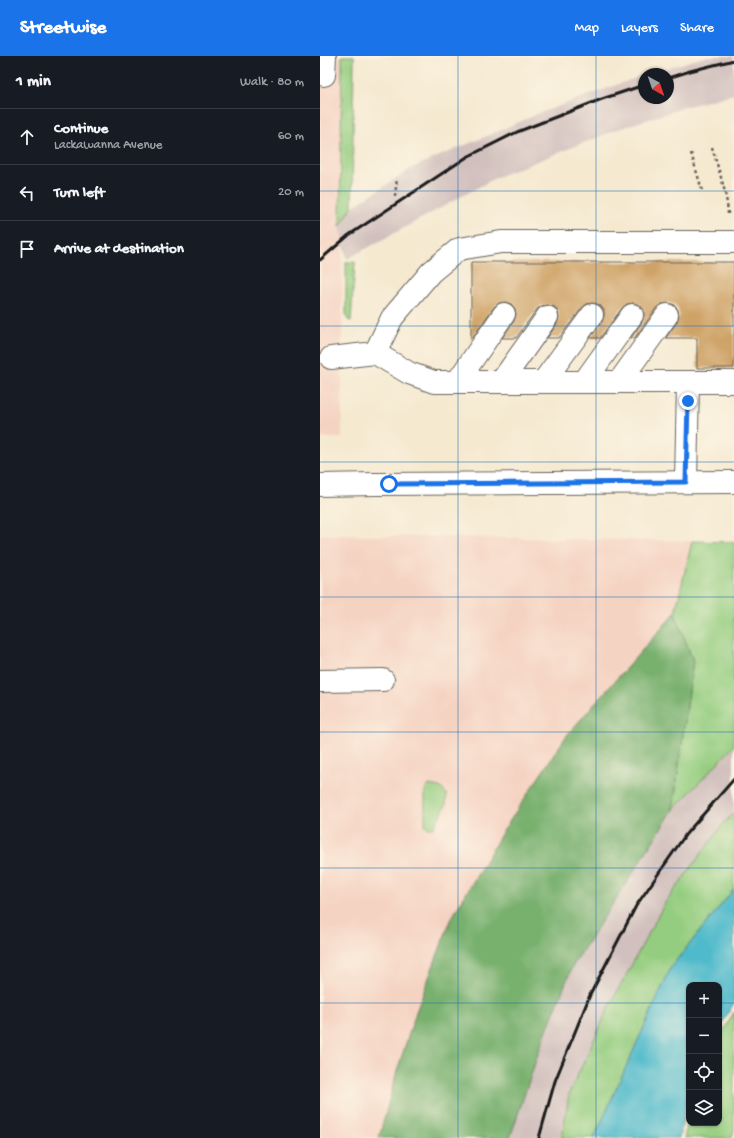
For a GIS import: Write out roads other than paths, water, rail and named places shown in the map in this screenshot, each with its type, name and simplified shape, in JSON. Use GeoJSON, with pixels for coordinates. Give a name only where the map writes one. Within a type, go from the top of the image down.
{"type":"FeatureCollection","features":[{"type":"Feature","properties":{"kind":"main road"},"geometry":{"type":"LineString","coordinates":[[375,353],[392,318],[430,272],[460,249],[501,242],[734,242]]}},
{"type":"Feature","properties":{"kind":"main road"},"geometry":{"type":"LineString","coordinates":[[457,382],[504,314]]}},
{"type":"Feature","properties":{"kind":"main road"},"geometry":{"type":"LineString","coordinates":[[544,382],[592,315]]}},
{"type":"Feature","properties":{"kind":"main road"},"geometry":{"type":"LineString","coordinates":[[584,382],[632,315]]}},
{"type":"Feature","properties":{"kind":"main road"},"geometry":{"type":"LineString","coordinates":[[619,382],[667,315]]}},
{"type":"Feature","properties":{"kind":"main road"},"geometry":{"type":"LineString","coordinates":[[501,382],[547,317]]}},
{"type":"Feature","properties":{"kind":"main road"},"geometry":{"type":"LineString","coordinates":[[331,358],[375,353],[409,373],[434,382],[734,382]]}},
{"type":"Feature","properties":{"kind":"main road"},"geometry":{"type":"LineString","coordinates":[[686,482],[688,382]]}},
{"type":"Feature","properties":{"kind":"main road"},"geometry":{"type":"LineString","coordinates":[[320,485],[734,482]]}},
{"type":"Feature","properties":{"kind":"main road"},"geometry":{"type":"LineString","coordinates":[[320,681],[383,680]]}},
{"type":"Feature","properties":{"kind":"water"},"geometry":{"type":"Polygon","coordinates":[[[734,889],[734,1003],[722,1024],[722,982],[686,982],[686,1106],[679,1138],[594,1138],[671,967],[734,889]]]}},
{"type":"Feature","properties":{"kind":"railway"},"geometry":{"type":"LineString","coordinates":[[674,76],[734,60]]}},
{"type":"Feature","properties":{"kind":"railway"},"geometry":{"type":"LineString","coordinates":[[320,260],[349,235],[467,157],[517,132],[602,99],[638,87]]}},
{"type":"Feature","properties":{"kind":"railway"},"geometry":{"type":"LineString","coordinates":[[539,1138],[555,1081],[590,995],[636,906],[686,834],[734,779]]}}]}
